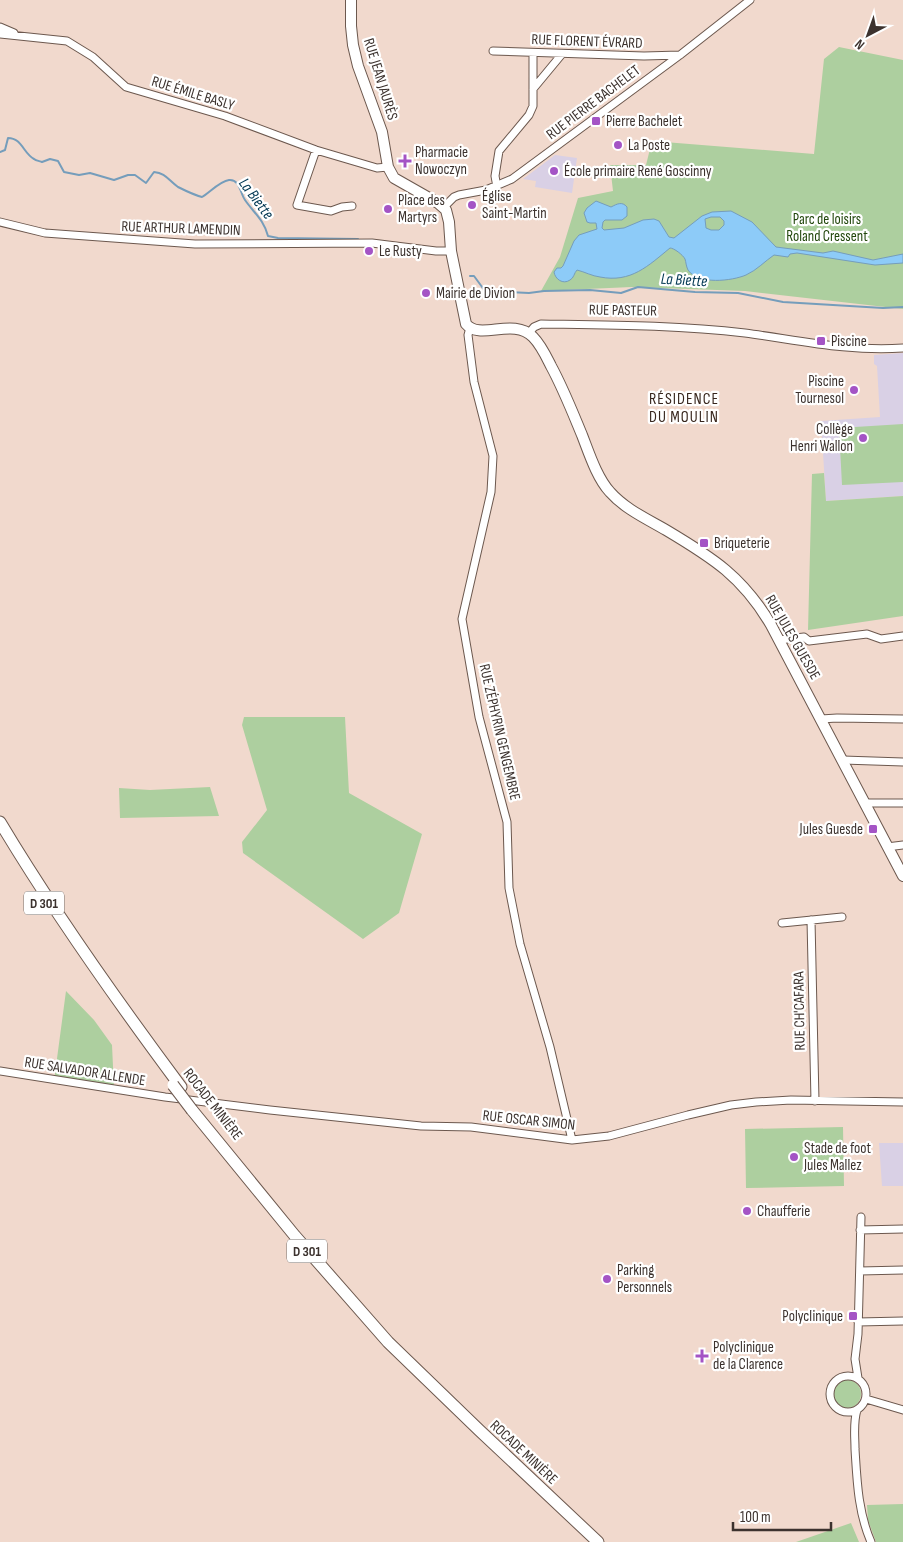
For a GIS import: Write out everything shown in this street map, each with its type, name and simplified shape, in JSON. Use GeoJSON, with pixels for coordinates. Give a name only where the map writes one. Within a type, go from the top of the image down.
{"type":"FeatureCollection","features":[{"type":"Feature","properties":{"kind":"highway","name":"ROCADE MINIÈRE"},"geometry":{"type":"LineString","coordinates":[[0,822],[50,901],[177,1086]]}},
{"type":"Feature","properties":{"kind":"highway","name":"ROCADE MINIÈRE"},"geometry":{"type":"LineString","coordinates":[[0,833],[89,971],[195,1110],[331,1272],[431,1383],[598,1542]]}},
{"type":"Feature","properties":{"kind":"main road","name":"RUE JEAN JAURÈS"},"geometry":{"type":"LineString","coordinates":[[351,0],[353,45],[358,66],[382,132],[388,167]]}},
{"type":"Feature","properties":{"kind":"main road"},"geometry":{"type":"LineString","coordinates":[[388,167],[394,178],[444,207],[449,222],[451,251],[466,324],[470,328],[481,330],[509,327],[529,333]]}},
{"type":"Feature","properties":{"kind":"main road","name":"RUE JULES GUESDE"},"geometry":{"type":"LineString","coordinates":[[529,333],[542,348],[558,378],[593,463],[608,491],[632,511],[706,554],[729,572],[753,597],[779,640],[903,876]]}},
{"type":"Feature","properties":{"kind":"street","name":"RUE PIERRE BACHELET"},"geometry":{"type":"LineString","coordinates":[[444,207],[454,197],[482,192],[512,179],[680,55],[750,0]]}},
{"type":"Feature","properties":{"kind":"street"},"geometry":{"type":"LineString","coordinates":[[0,27],[16,35]]}},
{"type":"Feature","properties":{"kind":"street","name":"RUE ÉMILE BASLY"},"geometry":{"type":"LineString","coordinates":[[0,34],[67,41],[94,57],[126,87],[225,116],[316,150],[377,168],[388,167]]}},
{"type":"Feature","properties":{"kind":"street","name":"RUE FLORENT ÉVRARD"},"geometry":{"type":"LineString","coordinates":[[493,51],[644,56],[680,55]]}},
{"type":"Feature","properties":{"kind":"street"},"geometry":{"type":"LineString","coordinates":[[497,187],[495,176],[499,151],[532,110],[533,53]]}},
{"type":"Feature","properties":{"kind":"street"},"geometry":{"type":"LineString","coordinates":[[533,89],[562,54]]}},
{"type":"Feature","properties":{"kind":"street"},"geometry":{"type":"LineString","coordinates":[[316,150],[297,205],[331,212],[342,207],[352,206]]}},
{"type":"Feature","properties":{"kind":"street","name":"RUE ARTHUR LAMENDIN"},"geometry":{"type":"LineString","coordinates":[[0,222],[45,233],[195,244],[350,243],[386,244],[436,251],[451,251]]}},
{"type":"Feature","properties":{"kind":"street","name":"RUE PASTEUR"},"geometry":{"type":"LineString","coordinates":[[529,333],[534,327],[541,324],[645,325],[744,333],[850,348],[903,348]]}},
{"type":"Feature","properties":{"kind":"street","name":"RUE ZÉPHYRIN GENGEMBRE"},"geometry":{"type":"LineString","coordinates":[[470,328],[468,335],[474,382],[493,456],[491,492],[462,619],[479,717],[507,822],[509,888],[520,944],[550,1047],[572,1140]]}},
{"type":"Feature","properties":{"kind":"street"},"geometry":{"type":"LineString","coordinates":[[779,640],[804,637],[809,641],[868,634],[880,639],[903,636]]}},
{"type":"Feature","properties":{"kind":"street"},"geometry":{"type":"LineString","coordinates":[[821,719],[903,720]]}},
{"type":"Feature","properties":{"kind":"street"},"geometry":{"type":"LineString","coordinates":[[843,760],[903,762]]}},
{"type":"Feature","properties":{"kind":"street"},"geometry":{"type":"LineString","coordinates":[[864,803],[903,803]]}},
{"type":"Feature","properties":{"kind":"street"},"geometry":{"type":"LineString","coordinates":[[887,846],[903,845]]}},
{"type":"Feature","properties":{"kind":"street"},"geometry":{"type":"LineString","coordinates":[[782,923],[842,917]]}},
{"type":"Feature","properties":{"kind":"street","name":"RUE CH'CAFARA"},"geometry":{"type":"LineString","coordinates":[[810,920],[815,1101]]}},
{"type":"Feature","properties":{"kind":"street","name":"RUE SALVADOR ALLENDE"},"geometry":{"type":"LineString","coordinates":[[0,1072],[210,1102]]}},
{"type":"Feature","properties":{"kind":"street","name":"RUE OSCAR SIMON"},"geometry":{"type":"LineString","coordinates":[[210,1102],[411,1125],[471,1127],[572,1140],[609,1136],[731,1105],[768,1101],[903,1102]]}},
{"type":"Feature","properties":{"kind":"street"},"geometry":{"type":"LineString","coordinates":[[844,1412],[857,1410],[866,1399],[865,1387],[858,1378],[855,1359],[861,1217]]}},
{"type":"Feature","properties":{"kind":"street"},"geometry":{"type":"LineString","coordinates":[[860,1230],[903,1229]]}},
{"type":"Feature","properties":{"kind":"street"},"geometry":{"type":"LineString","coordinates":[[860,1271],[903,1270]]}},
{"type":"Feature","properties":{"kind":"street"},"geometry":{"type":"LineString","coordinates":[[858,1322],[903,1321]]}},
{"type":"Feature","properties":{"kind":"street"},"geometry":{"type":"LineString","coordinates":[[854,1432],[844,1412],[834,1405],[830,1396],[832,1386],[844,1376],[855,1359]]}},
{"type":"Feature","properties":{"kind":"street"},"geometry":{"type":"LineString","coordinates":[[844,1376],[858,1378]]}},
{"type":"Feature","properties":{"kind":"street"},"geometry":{"type":"LineString","coordinates":[[866,1399],[903,1410]]}},
{"type":"Feature","properties":{"kind":"street"},"geometry":{"type":"LineString","coordinates":[[857,1410],[854,1432],[857,1489],[862,1514],[871,1542]]}},
{"type":"Feature","properties":{"kind":"shaded area","name":"École primaire René Goscinny"},"geometry":{"type":"Polygon","coordinates":[[[555,155],[577,158],[572,193],[535,187],[536,181],[523,179],[555,155]]]}},
{"type":"Feature","properties":{"kind":"shaded area","name":"Collège Henri Wallon"},"geometry":{"type":"Polygon","coordinates":[[[903,353],[903,496],[826,501],[821,421],[880,417],[877,366],[874,364],[874,355],[903,353]]]}},
{"type":"Feature","properties":{"kind":"shaded area"},"geometry":{"type":"Polygon","coordinates":[[[879,1143],[903,1143],[903,1186],[882,1186],[879,1143]]]}},
{"type":"Feature","properties":{"kind":"green space","name":"Parc de loisirs Roland Cressent"},"geometry":{"type":"Polygon","coordinates":[[[839,47],[903,60],[903,309],[745,291],[632,287],[541,291],[560,257],[578,198],[613,191],[610,165],[646,165],[652,141],[814,154],[824,59],[839,47]]]}},
{"type":"Feature","properties":{"kind":"green space"},"geometry":{"type":"Polygon","coordinates":[[[903,424],[903,482],[842,485],[839,428],[903,424]]]}},
{"type":"Feature","properties":{"kind":"green space"},"geometry":{"type":"Polygon","coordinates":[[[824,473],[826,501],[903,496],[903,616],[808,630],[812,474],[824,473]]]}},
{"type":"Feature","properties":{"kind":"green space"},"geometry":{"type":"Polygon","coordinates":[[[244,717],[345,717],[349,793],[422,834],[399,913],[363,939],[243,853],[242,842],[267,810],[242,725],[244,717]]]}},
{"type":"Feature","properties":{"kind":"green space"},"geometry":{"type":"Polygon","coordinates":[[[210,787],[219,816],[120,818],[119,788],[150,790],[210,787]]]}},
{"type":"Feature","properties":{"kind":"green space"},"geometry":{"type":"Polygon","coordinates":[[[66,991],[94,1020],[112,1045],[114,1088],[54,1081],[66,991]]]}},
{"type":"Feature","properties":{"kind":"green space","name":"Stade de foot Jules Mallez"},"geometry":{"type":"Polygon","coordinates":[[[843,1127],[844,1186],[746,1188],[745,1129],[843,1127]]]}},
{"type":"Feature","properties":{"kind":"green space"},"geometry":{"type":"Polygon","coordinates":[[[847,1380],[857,1384],[861,1394],[857,1404],[847,1408],[837,1404],[833,1394],[837,1384],[847,1380]]]}},
{"type":"Feature","properties":{"kind":"green space"},"geometry":{"type":"Polygon","coordinates":[[[903,1504],[903,1542],[876,1542],[868,1520],[867,1505],[903,1504]]]}},
{"type":"Feature","properties":{"kind":"green space"},"geometry":{"type":"Polygon","coordinates":[[[851,1523],[859,1542],[796,1542],[851,1523]]]}},
{"type":"Feature","properties":{"kind":"water"},"geometry":{"type":"Polygon","coordinates":[[[596,201],[611,207],[623,204],[627,207],[627,216],[622,220],[605,220],[602,228],[604,230],[624,228],[643,220],[654,219],[659,221],[669,237],[674,238],[702,216],[712,212],[731,211],[752,222],[776,247],[823,253],[833,251],[873,260],[903,254],[903,263],[875,265],[797,253],[790,254],[788,257],[774,255],[746,275],[732,279],[707,280],[693,275],[688,270],[684,257],[676,250],[670,248],[638,272],[621,278],[597,276],[577,270],[571,279],[562,282],[554,272],[557,268],[563,266],[574,241],[579,235],[597,229],[596,223],[587,222],[584,213],[596,201]],[[720,217],[705,219],[706,228],[719,230],[724,225],[724,221],[720,217]]]}},
{"type":"Feature","properties":{"kind":"waterway","name":"La Biette"},"geometry":{"type":"LineString","coordinates":[[0,152],[5,150],[8,138],[13,139],[36,160],[42,162],[50,159],[58,161],[64,172],[79,175],[90,173],[114,180],[128,175],[135,175],[146,183],[154,172],[164,175],[178,187],[202,197],[222,183],[233,180],[238,184],[245,200],[261,221],[268,236],[278,238],[358,239]]}},
{"type":"Feature","properties":{"kind":"waterway","name":"La Biette"},"geometry":{"type":"LineString","coordinates":[[470,276],[474,276],[485,291],[529,293],[590,290],[621,293],[638,287],[695,292],[738,293],[783,302],[883,308],[903,307]]}},
{"type":"Feature","properties":{"kind":"place","name":"Pierre Bachelet"},"geometry":{"type":"Point","coordinates":[596,121]}},
{"type":"Feature","properties":{"kind":"place","name":"La Poste"},"geometry":{"type":"Point","coordinates":[618,145]}},
{"type":"Feature","properties":{"kind":"place","name":"Pharmacie Nowoczyn"},"geometry":{"type":"Point","coordinates":[405,161]}},
{"type":"Feature","properties":{"kind":"place","name":"École primaire René Goscinny"},"geometry":{"type":"Point","coordinates":[554,171]}},
{"type":"Feature","properties":{"kind":"place","name":"Église Saint-Martin"},"geometry":{"type":"Point","coordinates":[472,205]}},
{"type":"Feature","properties":{"kind":"place","name":"Place des Martyrs"},"geometry":{"type":"Point","coordinates":[388,209]}},
{"type":"Feature","properties":{"kind":"place","name":"Le Rusty"},"geometry":{"type":"Point","coordinates":[369,251]}},
{"type":"Feature","properties":{"kind":"place","name":"Mairie de Divion"},"geometry":{"type":"Point","coordinates":[426,293]}},
{"type":"Feature","properties":{"kind":"place","name":"Piscine"},"geometry":{"type":"Point","coordinates":[821,341]}},
{"type":"Feature","properties":{"kind":"place","name":"Piscine Tournesol"},"geometry":{"type":"Point","coordinates":[854,390]}},
{"type":"Feature","properties":{"kind":"place","name":"Collège Henri Wallon"},"geometry":{"type":"Point","coordinates":[863,438]}},
{"type":"Feature","properties":{"kind":"place","name":"Briqueterie"},"geometry":{"type":"Point","coordinates":[704,543]}},
{"type":"Feature","properties":{"kind":"place","name":"Jules Guesde"},"geometry":{"type":"Point","coordinates":[873,829]}},
{"type":"Feature","properties":{"kind":"place","name":"Stade de foot Jules Mallez"},"geometry":{"type":"Point","coordinates":[794,1157]}},
{"type":"Feature","properties":{"kind":"place","name":"Chaufferie"},"geometry":{"type":"Point","coordinates":[747,1211]}},
{"type":"Feature","properties":{"kind":"place","name":"Parking Personnels"},"geometry":{"type":"Point","coordinates":[607,1279]}},
{"type":"Feature","properties":{"kind":"place","name":"Polyclinique"},"geometry":{"type":"Point","coordinates":[853,1316]}},
{"type":"Feature","properties":{"kind":"place","name":"Polyclinique de la Clarence"},"geometry":{"type":"Point","coordinates":[702,1356]}},
{"type":"Feature","properties":{"kind":"district","name":"RÉSIDENCE DU MOULIN"},"geometry":{"type":"Point","coordinates":[684,407]}}]}
